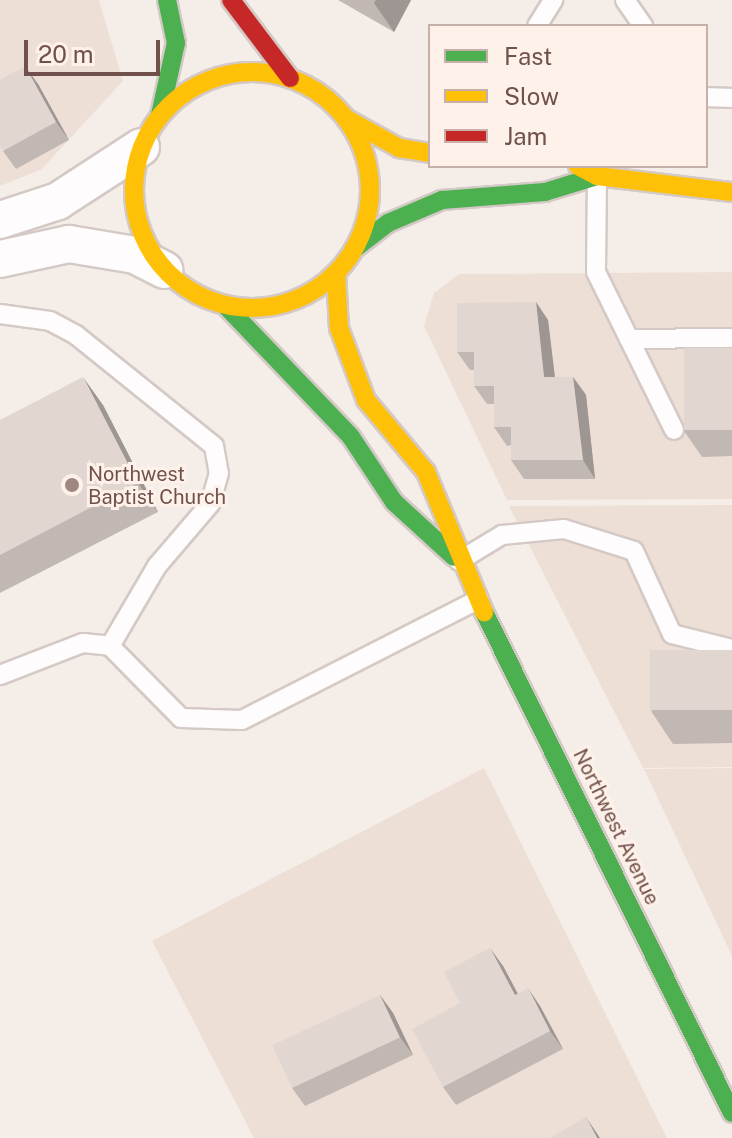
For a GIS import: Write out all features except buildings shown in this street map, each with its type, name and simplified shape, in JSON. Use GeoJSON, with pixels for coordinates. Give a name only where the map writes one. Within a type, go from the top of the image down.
{"type":"FeatureCollection","features":[{"type":"Feature","properties":{"kind":"main road"},"geometry":{"type":"LineString","coordinates":[[167,0],[176,43],[160,115],[141,147],[133,181],[137,218],[164,270],[225,305],[286,303],[336,273],[354,249],[388,223],[442,200],[545,192],[597,176]]}},
{"type":"Feature","properties":{"kind":"main road"},"geometry":{"type":"LineString","coordinates":[[231,0],[290,78],[347,119],[399,148],[428,153]]}},
{"type":"Feature","properties":{"kind":"main road"},"geometry":{"type":"LineString","coordinates":[[160,115],[217,77],[258,72],[290,78]]}},
{"type":"Feature","properties":{"kind":"main road"},"geometry":{"type":"LineString","coordinates":[[347,119],[364,154],[370,190],[354,249]]}},
{"type":"Feature","properties":{"kind":"main road"},"geometry":{"type":"LineString","coordinates":[[582,168],[597,176],[732,192]]}},
{"type":"Feature","properties":{"kind":"main road","name":"Northwest Avenue"},"geometry":{"type":"LineString","coordinates":[[336,273],[346,355],[366,400],[426,472],[459,561],[724,1078],[732,1113]]}},
{"type":"Feature","properties":{"kind":"main road","name":"Northwest Avenue"},"geometry":{"type":"LineString","coordinates":[[225,305],[341,426],[394,502],[459,561]]}},
{"type":"Feature","properties":{"kind":"street"},"geometry":{"type":"LineString","coordinates":[[0,220],[58,201],[141,147]]}},
{"type":"Feature","properties":{"kind":"street"},"geometry":{"type":"LineString","coordinates":[[0,259],[69,244],[135,255],[164,270]]}},
{"type":"Feature","properties":{"kind":"lane"},"geometry":{"type":"LineString","coordinates":[[538,24],[553,0]]}},
{"type":"Feature","properties":{"kind":"lane"},"geometry":{"type":"LineString","coordinates":[[625,0],[642,24]]}},
{"type":"Feature","properties":{"kind":"lane"},"geometry":{"type":"LineString","coordinates":[[708,97],[732,98]]}},
{"type":"Feature","properties":{"kind":"lane"},"geometry":{"type":"LineString","coordinates":[[597,176],[596,272],[674,430]]}},
{"type":"Feature","properties":{"kind":"lane"},"geometry":{"type":"LineString","coordinates":[[0,314],[50,321],[76,335],[214,446],[219,473],[210,504],[157,566],[110,646]]}},
{"type":"Feature","properties":{"kind":"lane"},"geometry":{"type":"LineString","coordinates":[[629,339],[732,338]]}},
{"type":"Feature","properties":{"kind":"lane"},"geometry":{"type":"LineString","coordinates":[[459,561],[502,535],[564,529],[634,551],[672,634],[732,649]]}},
{"type":"Feature","properties":{"kind":"lane"},"geometry":{"type":"LineString","coordinates":[[0,675],[83,643],[110,646],[181,718],[242,720],[479,599]]}},
{"type":"Feature","properties":{"kind":"shaded area"},"geometry":{"type":"Polygon","coordinates":[[[0,0],[99,0],[123,81],[42,169],[0,186],[0,0]]]}},
{"type":"Feature","properties":{"kind":"shaded area"},"geometry":{"type":"Polygon","coordinates":[[[732,272],[732,499],[507,500],[424,326],[434,293],[459,274],[732,272]]]}},
{"type":"Feature","properties":{"kind":"shaded area"},"geometry":{"type":"Polygon","coordinates":[[[732,505],[732,767],[643,768],[509,506],[732,505]]]}},
{"type":"Feature","properties":{"kind":"shaded area"},"geometry":{"type":"Polygon","coordinates":[[[484,768],[667,1138],[254,1138],[152,941],[484,768]]]}},
{"type":"Feature","properties":{"kind":"shaded area"},"geometry":{"type":"Polygon","coordinates":[[[732,768],[732,956],[644,769],[732,768]]]}},
{"type":"Feature","properties":{"kind":"traffic: fast"},"geometry":{"type":"LineString","coordinates":[[160,115],[176,43],[167,0]]}},
{"type":"Feature","properties":{"kind":"traffic: fast"},"geometry":{"type":"LineString","coordinates":[[354,249],[388,223],[442,200],[545,192],[597,176]]}},
{"type":"Feature","properties":{"kind":"traffic: fast"},"geometry":{"type":"LineString","coordinates":[[225,305],[351,437],[394,502],[454,557]]}},
{"type":"Feature","properties":{"kind":"traffic: fast"},"geometry":{"type":"LineString","coordinates":[[484,612],[732,1113]]}},
{"type":"Feature","properties":{"kind":"traffic: slow"},"geometry":{"type":"LineString","coordinates":[[252,72],[275,74],[297,81],[336,106],[361,145],[368,167],[370,190],[368,213],[361,235],[336,274],[297,299],[275,306],[252,308],[229,306],[207,299],[168,274],[143,235],[136,213],[134,190],[136,167],[143,145],[168,106],[207,81],[229,74],[252,72]]}},
{"type":"Feature","properties":{"kind":"traffic: slow"},"geometry":{"type":"LineString","coordinates":[[347,119],[399,148],[428,153]]}},
{"type":"Feature","properties":{"kind":"traffic: slow"},"geometry":{"type":"LineString","coordinates":[[582,168],[597,176],[732,192]]}},
{"type":"Feature","properties":{"kind":"traffic: slow"},"geometry":{"type":"LineString","coordinates":[[336,273],[339,328],[366,400],[426,472],[484,612]]}},
{"type":"Feature","properties":{"kind":"traffic: jam"},"geometry":{"type":"LineString","coordinates":[[231,0],[290,78]]}},
{"type":"Feature","properties":{"kind":"place","name":"Northwest Baptist Church"},"geometry":{"type":"Point","coordinates":[72,485]}}]}
